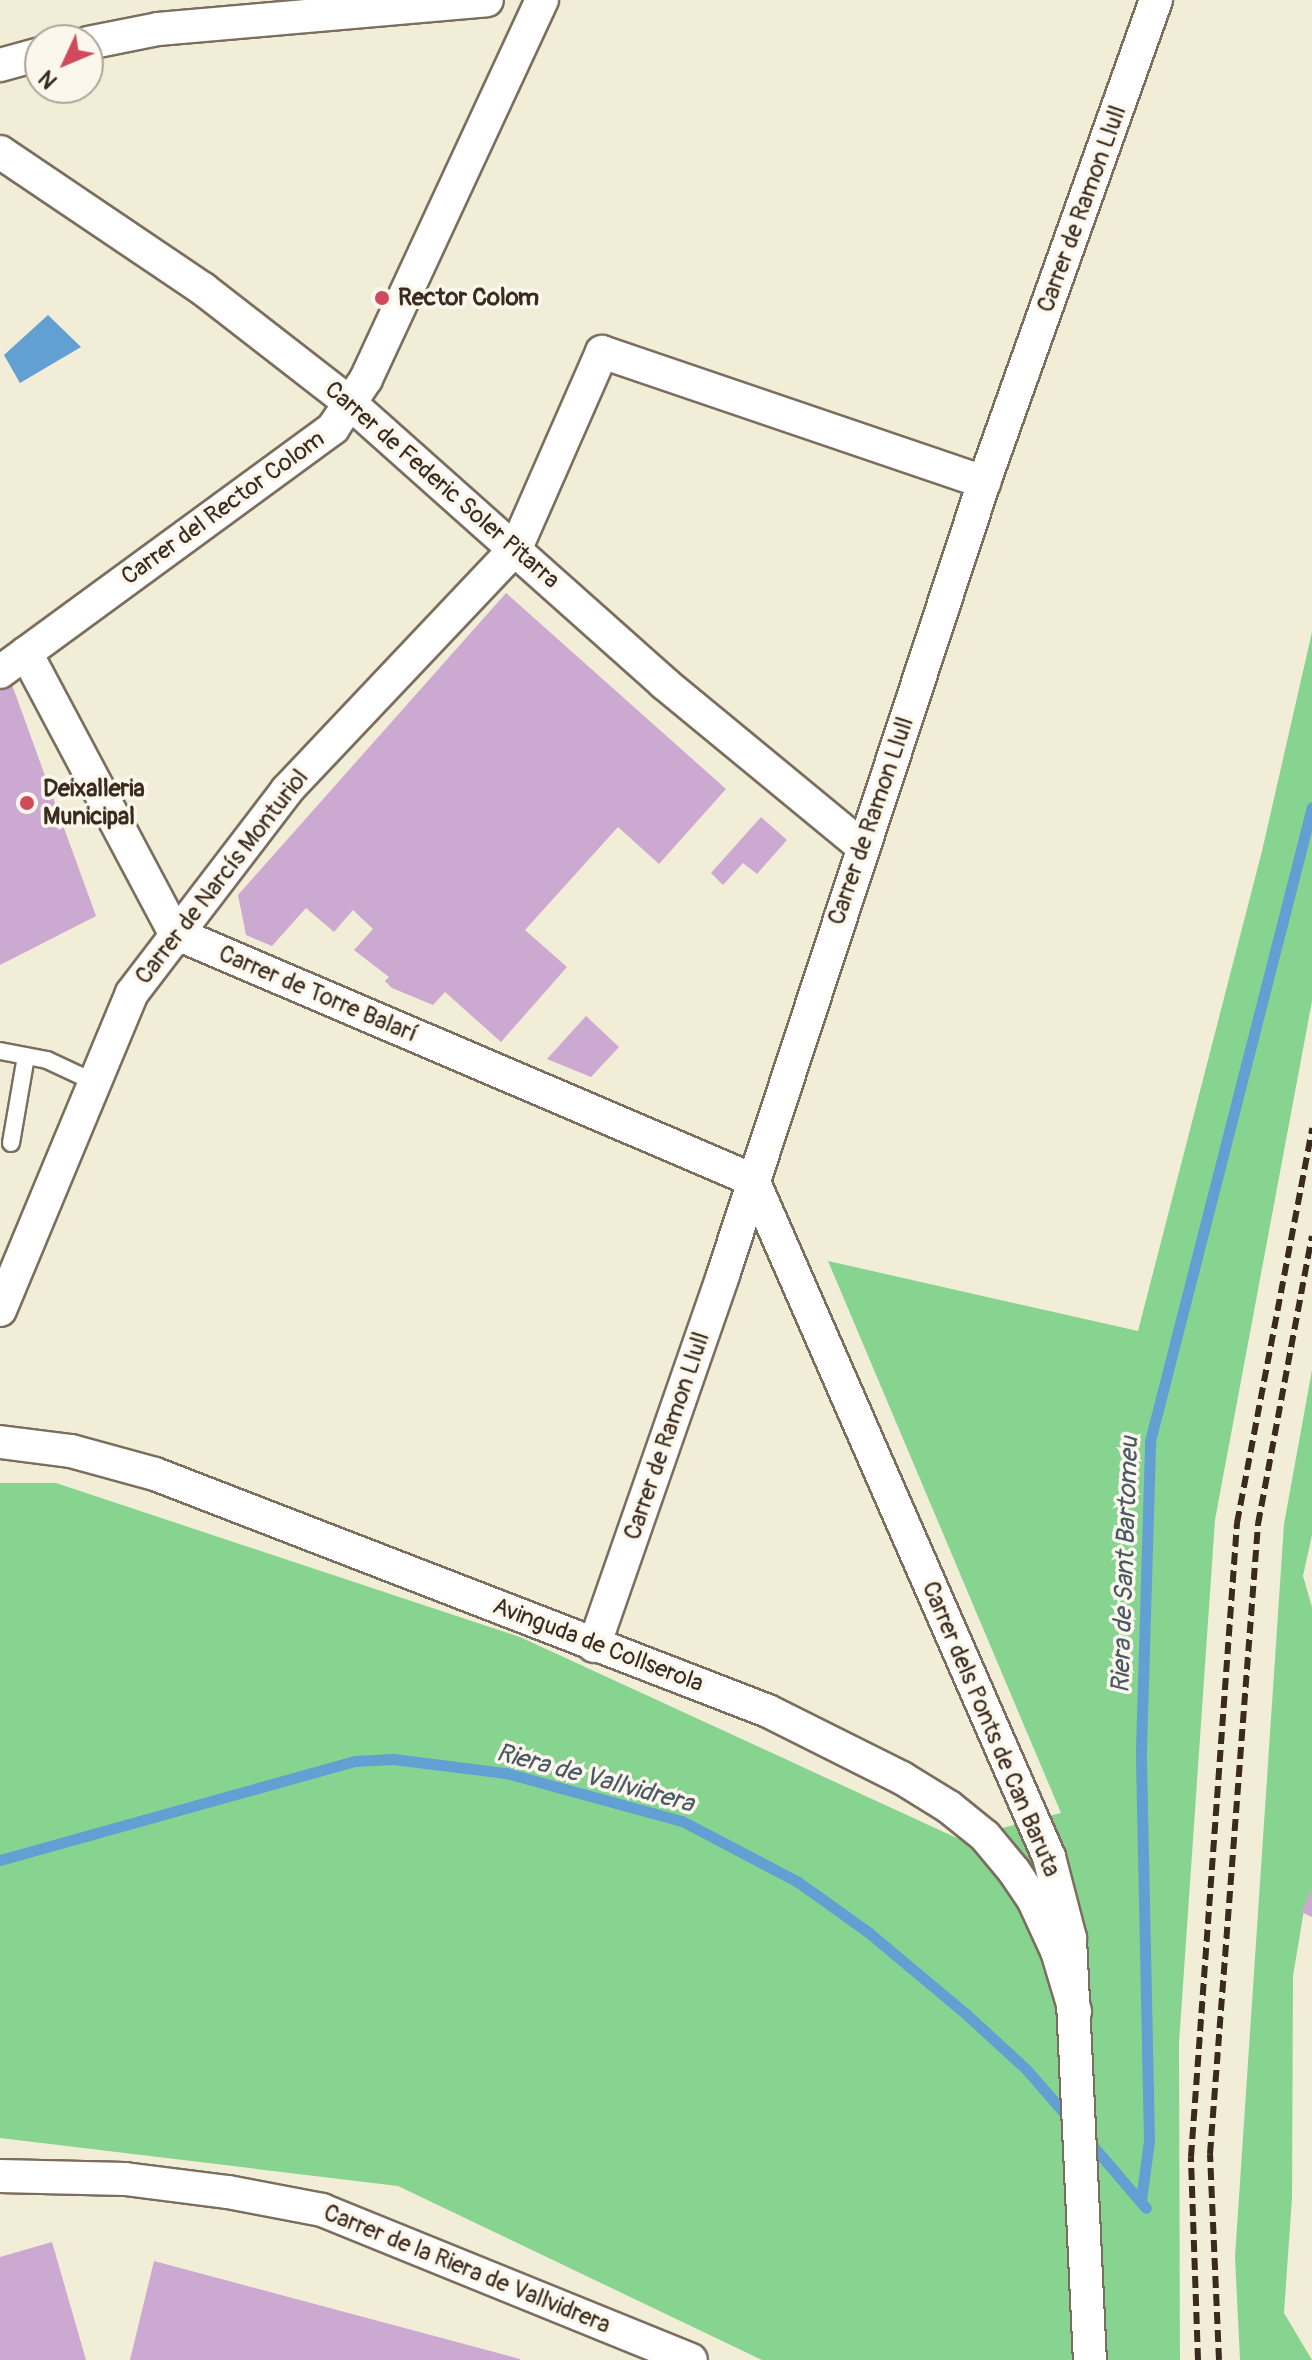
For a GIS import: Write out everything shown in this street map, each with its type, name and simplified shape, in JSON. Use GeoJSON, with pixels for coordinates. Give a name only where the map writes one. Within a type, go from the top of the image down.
{"type":"FeatureCollection","features":[{"type":"Feature","properties":{"kind":"street"},"geometry":{"type":"LineString","coordinates":[[104,40],[158,29],[487,0]]}},
{"type":"Feature","properties":{"kind":"street","name":"Carrer del Rector Colom"},"geometry":{"type":"LineString","coordinates":[[0,672],[333,428],[372,367],[542,0]]}},
{"type":"Feature","properties":{"kind":"street","name":"Carrer de Ramon Llull"},"geometry":{"type":"LineString","coordinates":[[594,1646],[753,1180],[984,482],[1156,0]]}},
{"type":"Feature","properties":{"kind":"street"},"geometry":{"type":"LineString","coordinates":[[0,65],[24,58]]}},
{"type":"Feature","properties":{"kind":"street","name":"Carrer de Federic Soler Pitarra"},"geometry":{"type":"LineString","coordinates":[[0,152],[203,289],[350,403],[664,683],[862,846]]}},
{"type":"Feature","properties":{"kind":"street"},"geometry":{"type":"LineString","coordinates":[[516,548],[602,352],[984,482]]}},
{"type":"Feature","properties":{"kind":"street","name":"Carrer de Narcís Monturiol"},"geometry":{"type":"LineString","coordinates":[[0,1310],[132,993],[287,790],[516,548]]}},
{"type":"Feature","properties":{"kind":"street"},"geometry":{"type":"LineString","coordinates":[[26,653],[175,933]]}},
{"type":"Feature","properties":{"kind":"street","name":"Carrer de Torre Balarí"},"geometry":{"type":"LineString","coordinates":[[175,933],[753,1180]]}},
{"type":"Feature","properties":{"kind":"street","name":"Carrer dels Ponts de Can Baruta"},"geometry":{"type":"LineString","coordinates":[[753,1180],[1049,1857],[1070,1938],[1079,2071],[1090,2360]]}},
{"type":"Feature","properties":{"kind":"street","name":"Avinguda de Collserola"},"geometry":{"type":"LineString","coordinates":[[0,1442],[71,1451],[155,1474],[768,1711],[902,1778],[949,1807],[985,1836],[1034,1901],[1057,1951],[1075,2011]]}},
{"type":"Feature","properties":{"kind":"street","name":"Carrer de la Riera de Vallvidrera"},"geometry":{"type":"LineString","coordinates":[[0,2176],[125,2179],[228,2192],[322,2210],[691,2360]]}},
{"type":"Feature","properties":{"kind":"lane"},"geometry":{"type":"LineString","coordinates":[[0,1051],[47,1060],[94,1082]]}},
{"type":"Feature","properties":{"kind":"lane"},"geometry":{"type":"LineString","coordinates":[[11,1143],[26,1056]]}},
{"type":"Feature","properties":{"kind":"green space"},"geometry":{"type":"Polygon","coordinates":[[[1312,632],[1312,1001],[1215,1520],[1179,2043],[1180,2360],[762,2360],[398,2186],[0,2138],[0,1483],[56,1483],[520,1637],[959,1839],[1061,1813],[828,1261],[1138,1331],[1262,851],[1312,632]]]}},
{"type":"Feature","properties":{"kind":"green space"},"geometry":{"type":"Polygon","coordinates":[[[1312,1370],[1312,1535],[1303,1576],[1312,1607],[1312,1890],[1304,1910],[1293,1976],[1292,2198],[1284,2313],[1312,2360],[1240,2360],[1235,2257],[1284,1524],[1312,1370]]]}},
{"type":"Feature","properties":{"kind":"water"},"geometry":{"type":"Polygon","coordinates":[[[48,315],[81,347],[20,383],[4,355],[48,315]]]}},
{"type":"Feature","properties":{"kind":"building"},"geometry":{"type":"Polygon","coordinates":[[[506,593],[726,789],[659,864],[618,827],[525,930],[567,967],[501,1042],[445,992],[433,1005],[392,988],[385,981],[389,977],[354,950],[373,929],[353,910],[334,932],[306,908],[272,946],[246,935],[238,895],[506,593]]]}},
{"type":"Feature","properties":{"kind":"building","name":"Deixalleria Municipal"},"geometry":{"type":"Polygon","coordinates":[[[11,682],[96,916],[0,965],[0,690],[11,682]]]}},
{"type":"Feature","properties":{"kind":"building"},"geometry":{"type":"Polygon","coordinates":[[[761,817],[787,840],[757,874],[743,863],[723,885],[711,873],[761,817]]]}},
{"type":"Feature","properties":{"kind":"building"},"geometry":{"type":"Polygon","coordinates":[[[586,1016],[619,1047],[591,1077],[547,1059],[586,1016]]]}},
{"type":"Feature","properties":{"kind":"building"},"geometry":{"type":"Polygon","coordinates":[[[1312,1889],[1312,1917],[1301,1912],[1312,1889]]]}},
{"type":"Feature","properties":{"kind":"building"},"geometry":{"type":"Polygon","coordinates":[[[52,2242],[86,2360],[0,2360],[0,2257],[52,2242]]]}},
{"type":"Feature","properties":{"kind":"building"},"geometry":{"type":"Polygon","coordinates":[[[154,2261],[520,2359],[520,2360],[130,2360],[154,2261]]]}},
{"type":"Feature","properties":{"kind":"waterway","name":"Riera de Sant Bartomeu"},"geometry":{"type":"LineString","coordinates":[[1141,2200],[1149,2141],[1141,1750],[1150,1441],[1312,807]]}},
{"type":"Feature","properties":{"kind":"waterway","name":"Riera de Vallvidrera"},"geometry":{"type":"LineString","coordinates":[[0,1860],[355,1761],[393,1759],[506,1773],[682,1821],[798,1882],[868,1932],[966,2014],[1026,2069],[1072,2122]]}},
{"type":"Feature","properties":{"kind":"waterway","name":"Riera de Vallvidrera"},"geometry":{"type":"LineString","coordinates":[[1086,2138],[1146,2208]]}},
{"type":"Feature","properties":{"kind":"railway"},"geometry":{"type":"LineString","coordinates":[[1198,2360],[1191,2157],[1237,1523],[1312,1128]]}},
{"type":"Feature","properties":{"kind":"railway"},"geometry":{"type":"LineString","coordinates":[[1219,2360],[1210,2154],[1258,1524],[1312,1236]]}},
{"type":"Feature","properties":{"kind":"place","name":"Rector Colom"},"geometry":{"type":"Point","coordinates":[382,298]}},
{"type":"Feature","properties":{"kind":"place","name":"Deixalleria Municipal"},"geometry":{"type":"Point","coordinates":[27,803]}}]}
